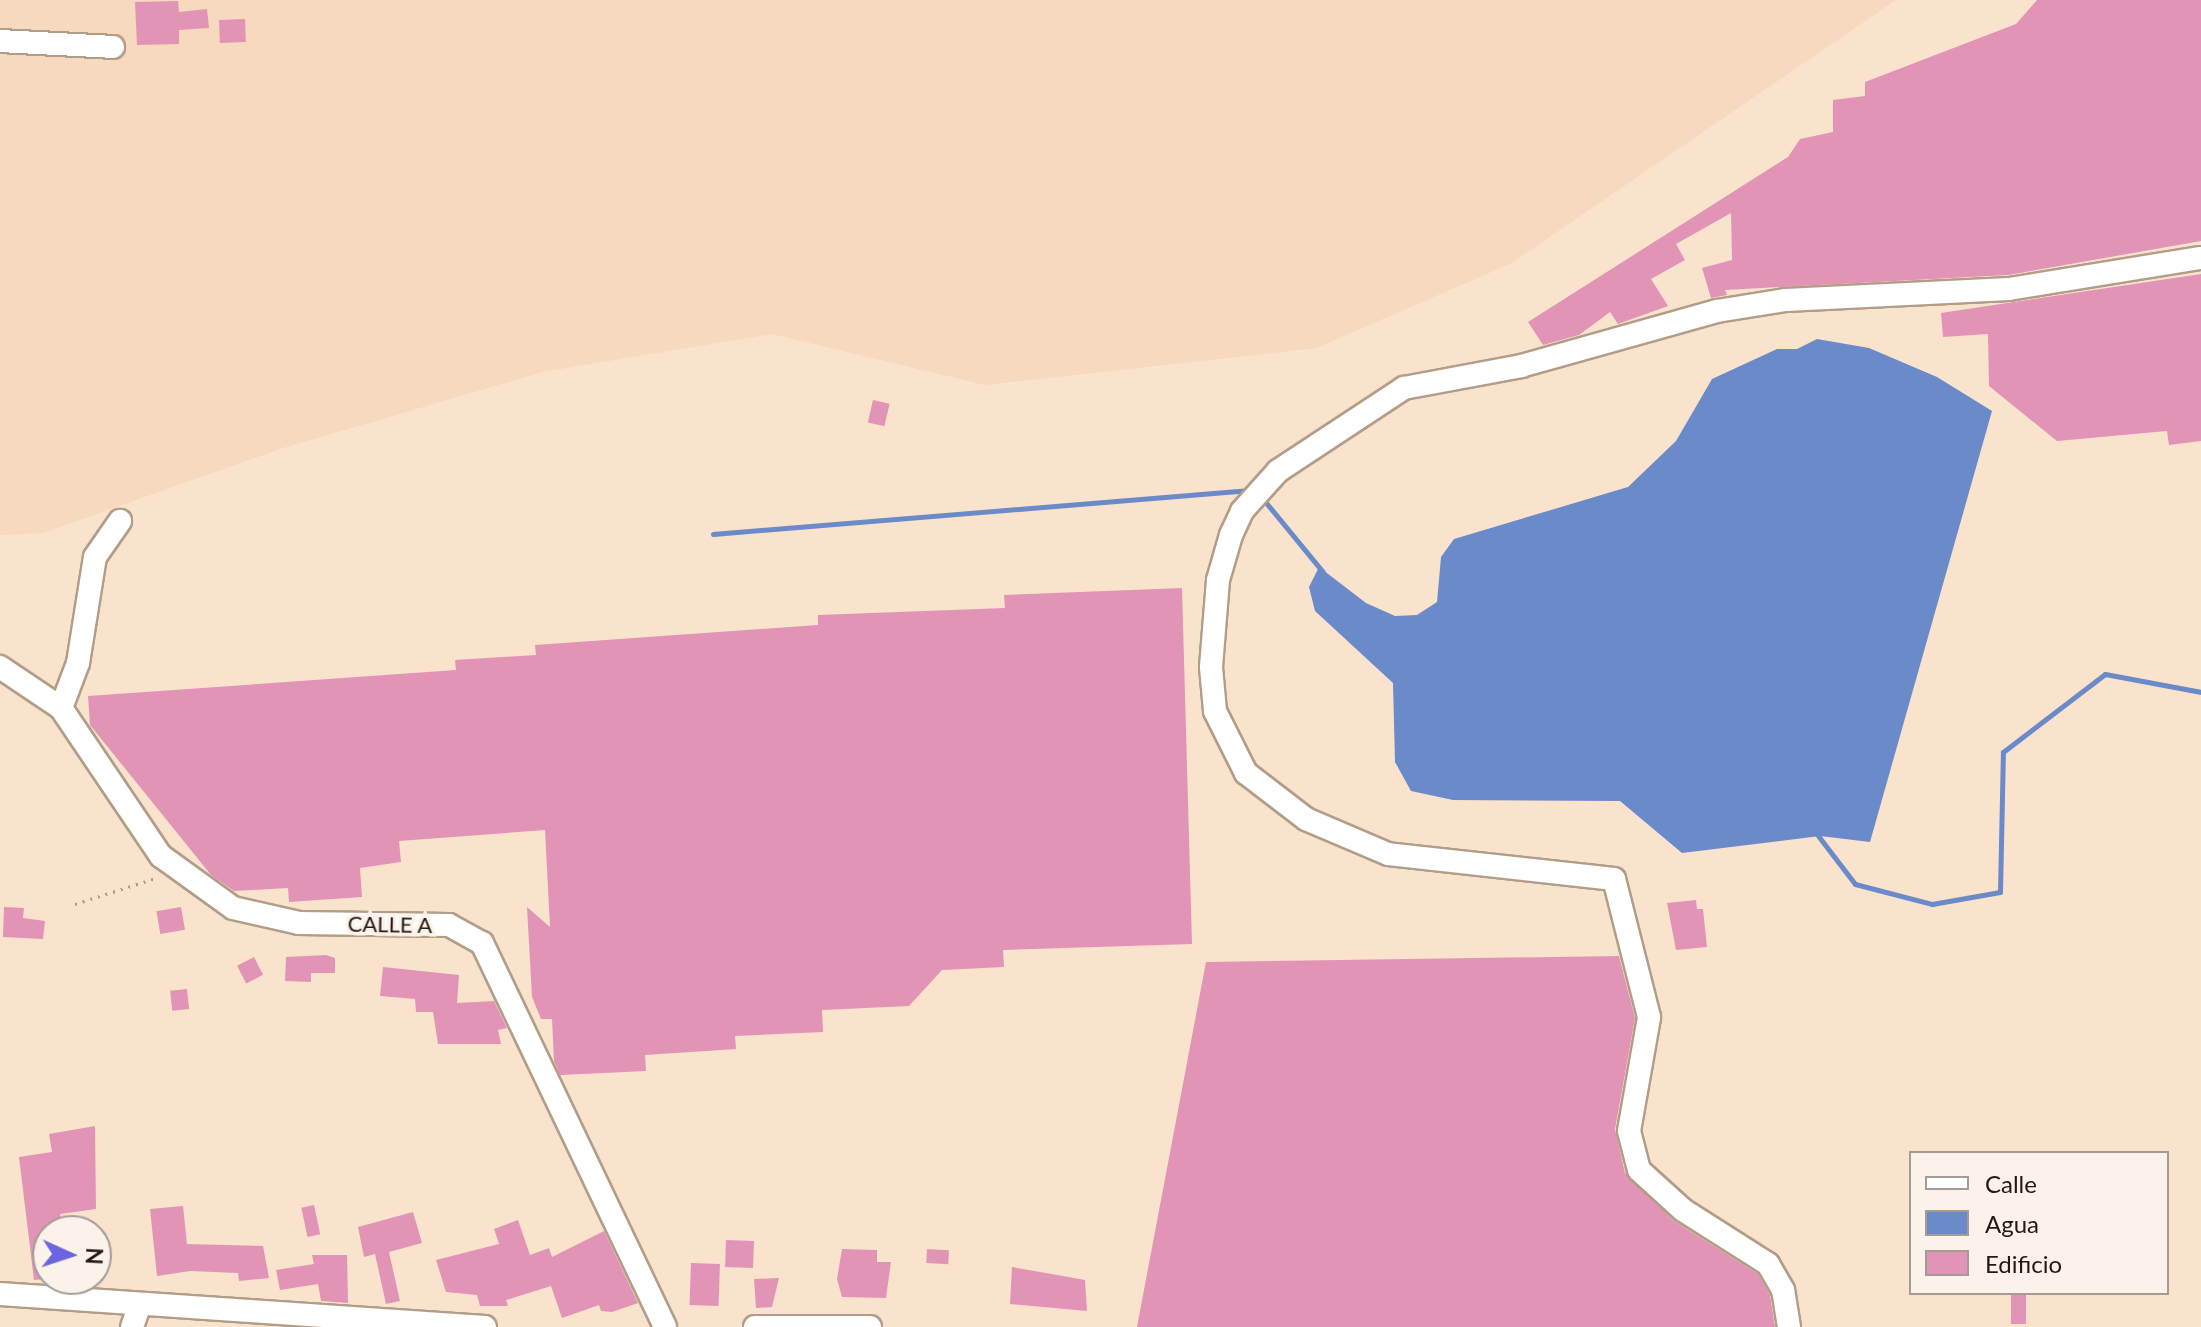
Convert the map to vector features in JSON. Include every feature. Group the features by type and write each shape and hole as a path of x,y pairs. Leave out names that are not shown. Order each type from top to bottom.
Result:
{"street":[{"path":"0,41 113,47"},
{"path":"1789,1327 1783,1290 1768,1264 1683,1210 1639,1170 1629,1131 1649,1017 1614,879 1388,854 1306,819 1261,790 1239,764 1215,711 1211,667 1218,580 1231,535 1242,511 1278,471 1404,388 1521,366 1717,311 1786,300 2009,289 2201,258"},
{"path":"0,667 61,708 78,663 95,557 120,521"},
{"name":"CALLE A","path":"61,708 161,856 233,908 299,923 449,925 482,943 665,1327"},
{"path":"0,1294 485,1327"},
{"path":"132,1327 140,1304"},
{"path":"755,1327 870,1327"}],"path":[{"path":"75,904 127,892 177,868"}],"shaded area":[{"path":"0,0 1896,0 1510,264 1316,348 985,385 772,334 542,372 280,449 43,533 0,535"}],"water":[{"path":"1817,339 1869,348 1937,377 1992,411 1870,842 1820,836 1682,853 1620,801 1453,800 1411,791 1395,762 1393,683 1315,611 1309,587 1319,567 1366,603 1395,616 1417,615 1437,602 1441,557 1454,539 1628,487 1676,441 1712,379 1777,349 1797,349"}],"building":[{"path":"2037,0 2201,0 2201,241 2008,275 1725,290 1727,295 1711,298 1702,268 1732,260 1731,213 1676,244 1685,260 1651,279 1668,306 1618,324 1610,312 1579,335 1543,345 1528,322 1788,157 1800,139 1833,132 1833,100 1865,96 1865,82 2016,24"},
{"path":"178,1 179,12 207,9 209,28 179,30 179,44 137,45 135,2"},
{"path":"245,19 246,42 220,43 219,20"},
{"path":"2201,274 2201,441 2169,445 2167,431 2057,441 1989,386 1988,334 1943,337 1941,313"},
{"path":"873,400 890,404 884,426 868,422"},
{"path":"1182,588 1192,944 1003,950 1004,967 942,970 909,1006 822,1010 823,1032 735,1036 736,1049 645,1055 646,1071 560,1075 554,1061 552,1019 541,1019 532,997 527,907 550,927 545,830 399,841 401,862 360,868 362,897 289,902 288,888 234,891 211,875 90,725 88,696 456,670 455,660 536,655 535,645 818,625 818,615 1005,608 1004,595"},
{"path":"1696,900 1697,909 1703,909 1707,947 1676,950 1667,903"},
{"path":"4,907 24,908 23,918 45,921 43,939 3,937"},
{"path":"181,907 185,930 160,934 156,911"},
{"path":"326,955 335,958 335,973 311,973 311,982 285,981 286,957"},
{"path":"1619,956 1635,1018 1615,1129 1625,1173 1674,1221 1758,1274 1770,1295 1775,1327 1137,1327 1206,962"},
{"path":"254,957 263,975 246,983 237,966"},
{"path":"383,967 459,975 457,1003 494,1001 507,1028 498,1030 501,1044 438,1044 433,1012 416,1012 415,999 380,996"},
{"path":"187,989 189,1009 172,1011 170,991"},
{"path":"95,1126 96,1209 60,1215 32,1215 32,1264 19,1157 52,1152 49,1134"},
{"path":"314,1205 320,1234 308,1237 301,1208"},
{"path":"183,1206 187,1244 263,1246 269,1278 239,1281 238,1273 190,1271 157,1276 150,1209"},
{"path":"413,1212 422,1243 389,1252 400,1301 386,1304 375,1254 364,1257 358,1227"},
{"path":"518,1220 530,1255 549,1248 552,1257 604,1231 638,1303 612,1312 601,1311 599,1305 562,1318 551,1286 506,1300 508,1306 480,1306 477,1295 446,1292 436,1260 499,1244 494,1229"},
{"path":"726,1240 754,1241 753,1268 725,1267"},
{"path":"842,1249 877,1250 877,1262 891,1262 886,1298 842,1297 837,1279"},
{"path":"927,1249 949,1250 948,1264 926,1263"},
{"path":"312,1255 347,1255 348,1303 321,1301 318,1284 280,1290 276,1270 314,1264"},
{"path":"691,1263 720,1264 719,1306 690,1305"},
{"path":"1012,1267 1085,1280 1087,1311 1010,1304"},
{"path":"779,1278 772,1307 756,1308 754,1279"},
{"path":"2011,1295 2026,1295 2026,1324 2011,1324"}],"waterway":[{"path":"713,534 1250,490"},
{"path":"1263,499 1323,572"},
{"path":"1816,833 1855,884 1932,904 2000,892 2003,752 2105,674 2201,692"}]}
